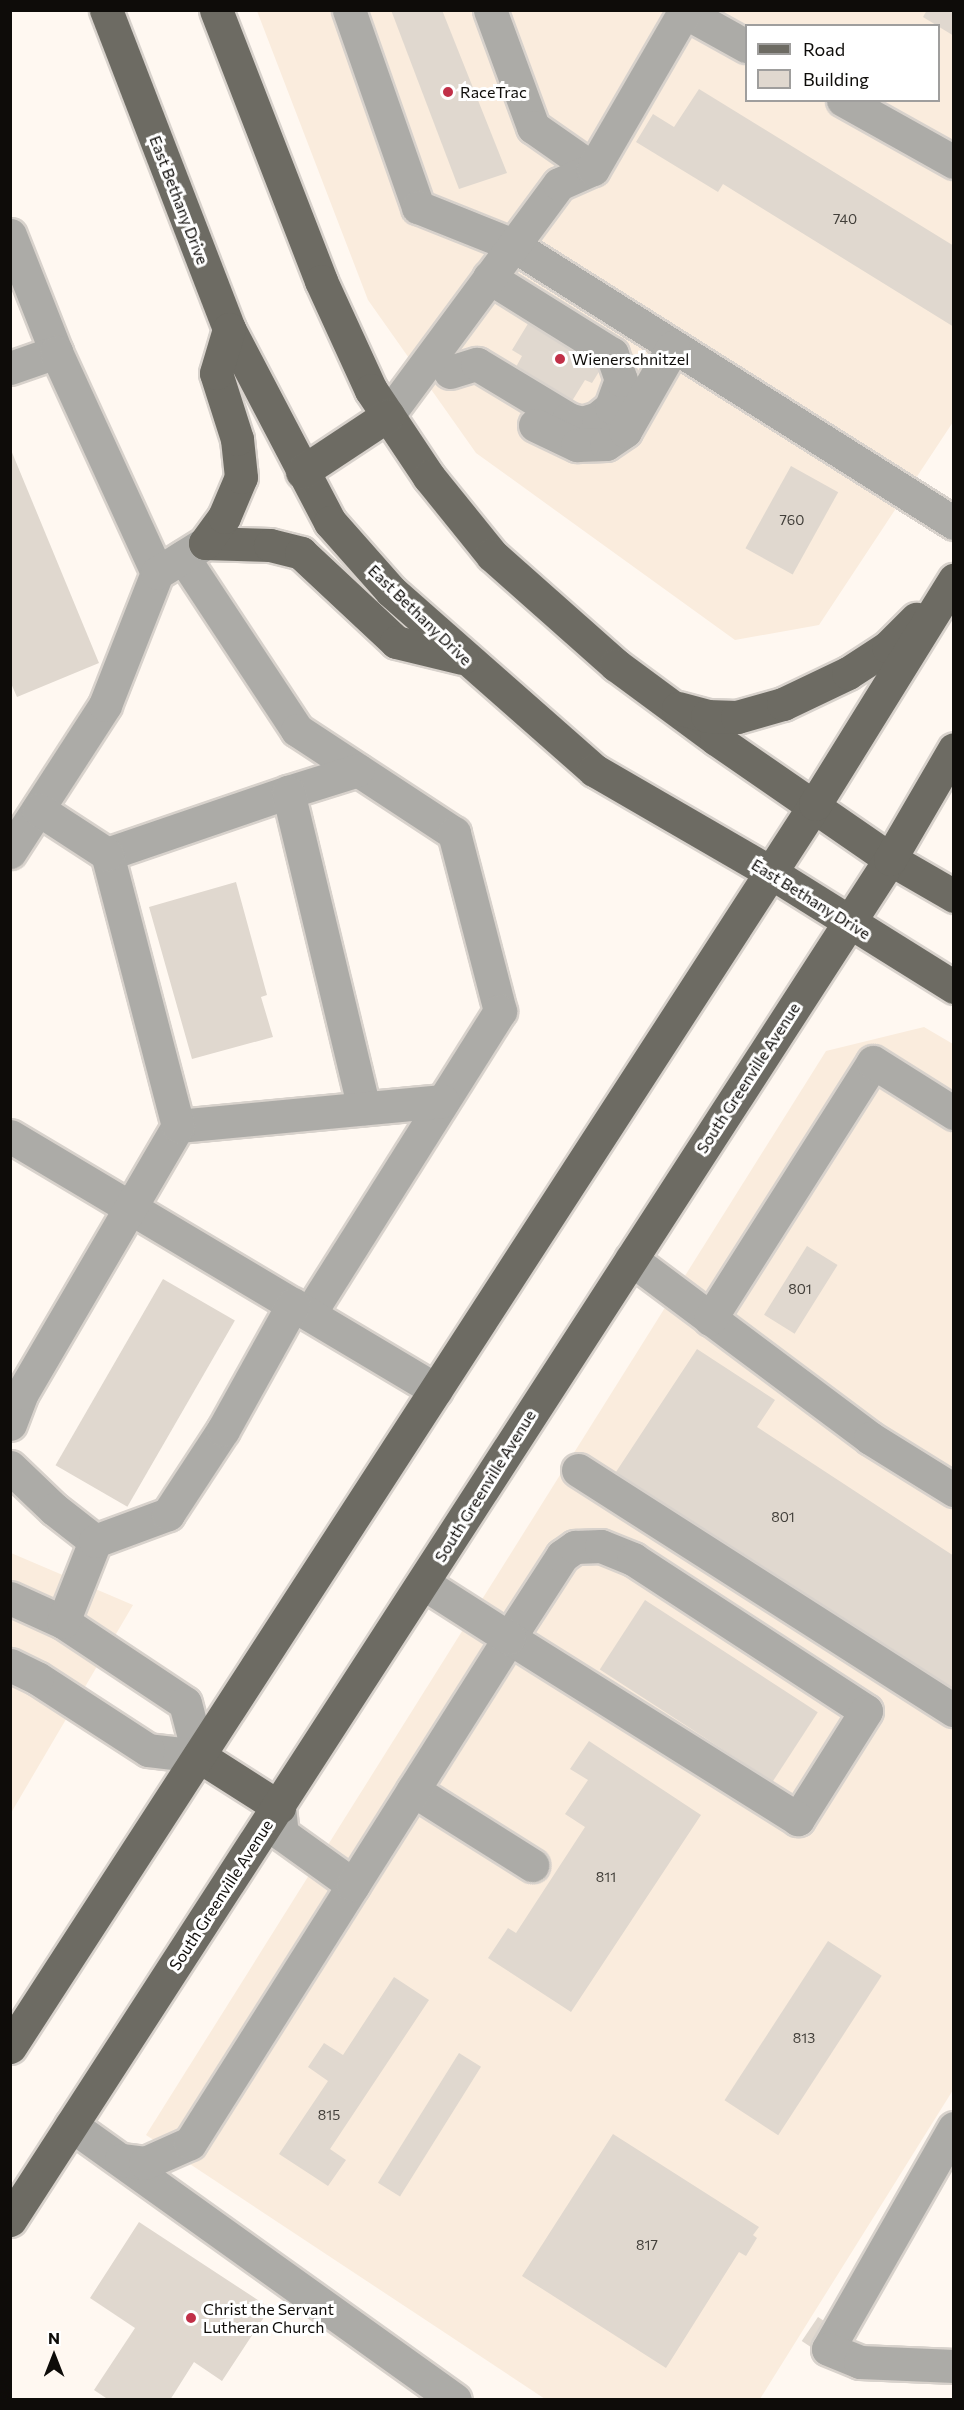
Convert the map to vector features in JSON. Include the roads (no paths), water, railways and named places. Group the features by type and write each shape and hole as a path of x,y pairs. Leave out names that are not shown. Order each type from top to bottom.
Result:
{"main road":[{"name":"East Bethany Drive","path":"106,10 229,329 330,522 391,591 464,658 594,770 771,872 954,987"},
{"path":"216,10 321,281 371,390 429,477 492,555 616,665 890,859 954,896"},
{"path":"182,558 224,517 241,477 237,439 216,373 229,329"},
{"path":"302,472 388,415"},
{"path":"182,558 270,545 301,554 396,642 464,658"},
{"path":"672,706 707,716 737,717 783,705 848,673 888,647 952,582"},
{"path":"10,2047 815,804 952,582"},
{"name":"South Greenville Avenue","path":"10,2220 890,859 954,749"},
{"path":"199,1756 279,1807"}],"lane":[{"path":"350,10 418,207 513,245 954,523"},
{"path":"490,10 533,127 593,169"},
{"path":"388,415 440,365 489,277 559,184 593,169 685,11 745,45"},
{"path":"847,102 954,162"},
{"path":"10,236 56,352 182,558 297,730 454,833 500,1011 443,1101 301,1309 168,1514 95,1541 63,1622"},
{"path":"440,365 477,364 568,419 582,423 598,418 611,407 621,380 612,354 489,277"},
{"path":"440,365 541,428 577,445 606,444 625,431 673,346"},
{"path":"10,368 56,352"},
{"path":"182,558 105,705 20,830 107,854 358,770"},
{"path":"288,792 364,1108"},
{"path":"10,1424 21,1393 178,1126 107,854"},
{"path":"710,1319 873,1062 954,1113"},
{"path":"178,1126 443,1101"},
{"path":"10,1136 436,1390"},
{"path":"631,1259 870,1438 954,1490"},
{"path":"10,1467 54,1509 95,1541"},
{"path":"578,1470 954,1710"},
{"path":"121,2160 145,2163 189,2143 509,1638 562,1556 575,1547 601,1546 633,1559 866,1712 798,1819 509,1638 423,1583"},
{"path":"10,1598 63,1622 185,1703 199,1756 148,1750 37,1678 10,1665"},
{"path":"413,1790 532,1865"},
{"path":"279,1807 282,1834 353,1885"},
{"path":"71,2125 455,2400"},
{"path":"954,2128 828,2349 860,2362 954,2366"}],"place":[{"name":"RaceTrac","path":"448,92"},
{"name":"Wienerschnitzel","path":"560,359"},
{"name":"Christ the Servant Lutheran Church","path":"191,2318"}]}
